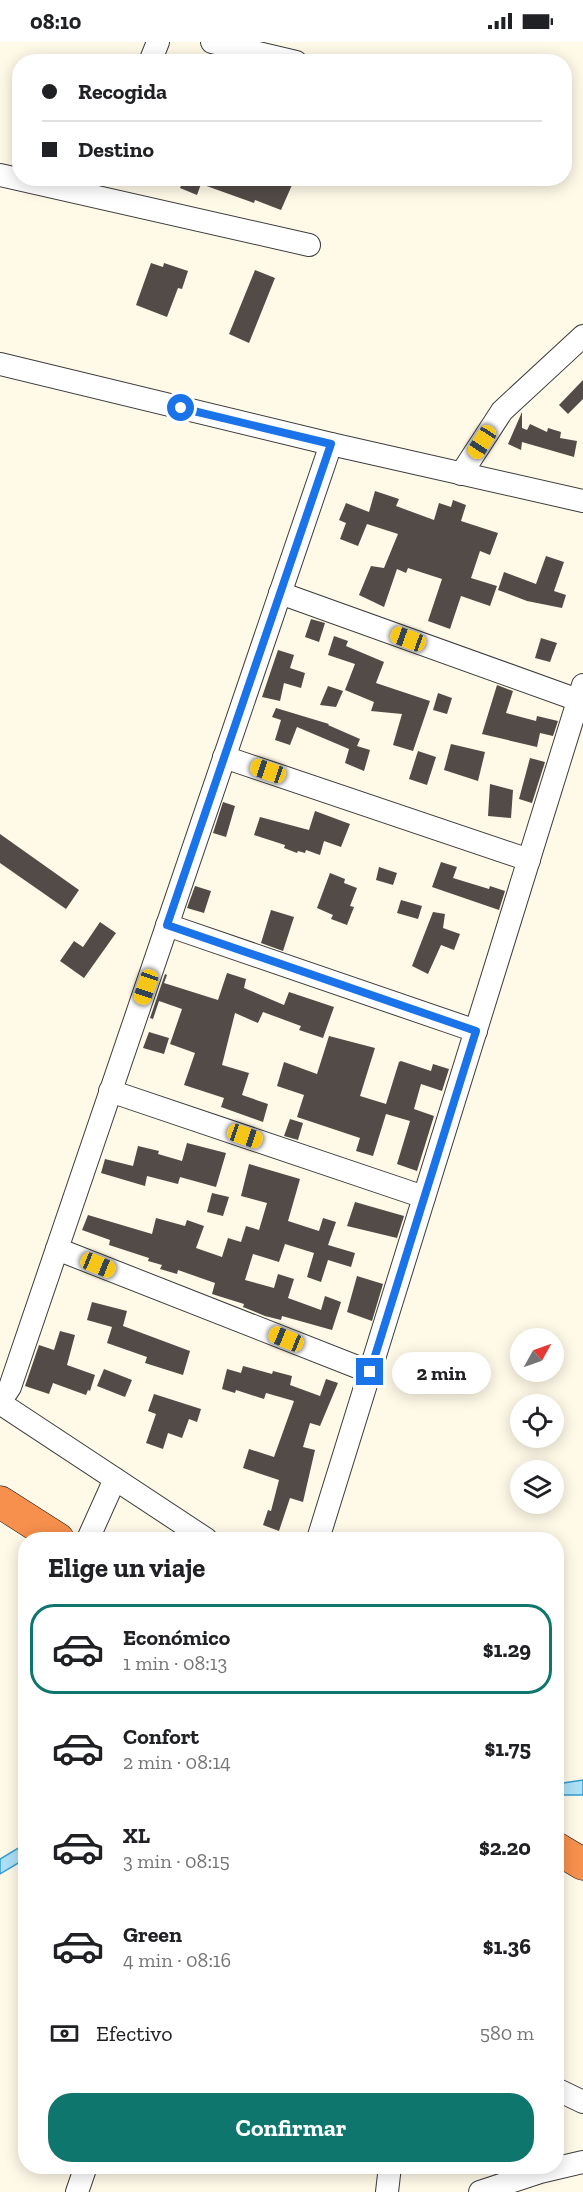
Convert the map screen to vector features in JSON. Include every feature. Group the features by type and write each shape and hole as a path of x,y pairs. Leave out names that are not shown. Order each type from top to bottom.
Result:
{"highway":[{"path":"0,1502 47,1532"},
{"path":"564,1853 583,1864"}],"street":[{"path":"212,42 262,54"},
{"path":"96,187 309,245"},
{"path":"461,474 502,411 583,336"},
{"path":"0,364 331,444 583,501"},
{"path":"195,1532 0,1403 10,1387 331,444"},
{"path":"280,592 581,692 320,1532"},
{"path":"224,757 529,860"},
{"path":"167,925 476,1031"},
{"path":"111,1090 424,1197"},
{"path":"57,1249 370,1372"},
{"path":"91,1532 115,1479"},
{"path":"564,2093 583,2102"},
{"path":"564,2166 583,2162"},
{"path":"77,2192 83,2174"},
{"path":"387,2192 389,2174"},
{"path":"480,2192 534,2174"}],"water":[{"path":"583,1780 583,1795 564,1795 564,1783"},
{"path":"18,1848 18,1863 0,1874 0,1859"}],"building":[{"path":"181,186 200,186 197,195 180,188"},
{"path":"207,186 292,186 281,210 255,200 254,203"},
{"path":"151,263 163,267 164,263 188,271 182,289 178,288 167,317 136,305"},
{"path":"255,270 275,278 249,343 229,334"},
{"path":"583,380 583,399 568,414 559,405"},
{"path":"522,412 522,428 527,430 530,424 547,432 548,428 561,432 560,438 577,441 574,457 522,442 521,450 508,444"},
{"path":"375,491 399,499 396,506 434,520 439,503 451,507 453,500 466,505 461,521 498,533 490,555 480,551 471,578 497,586 490,606 461,596 450,629 428,621 442,579 408,568 406,573 397,569 384,607 359,595 371,566 384,568 398,534 367,524 358,546 340,539 346,523 339,520 346,503 369,512"},
{"path":"546,556 564,562 554,591 566,595 562,608 527,601 498,590 504,572 536,584"},
{"path":"311,619 325,623 319,642 305,637"},
{"path":"334,636 348,641 346,646 384,662 376,683 430,701 413,751 393,745 402,714 371,711 374,702 345,690 355,664 328,655"},
{"path":"541,638 557,643 550,662 535,658"},
{"path":"278,650 294,655 290,668 305,673 301,688 284,683 280,701 262,697"},
{"path":"497,685 513,691 506,713 536,721 537,716 558,721 553,736 540,733 537,747 482,734"},
{"path":"328,686 343,691 336,707 320,705"},
{"path":"438,693 452,698 447,714 433,710"},
{"path":"276,708 329,724 360,739 357,746 370,750 364,771 345,763 349,749 297,727 290,745 275,740 281,720 272,717"},
{"path":"451,744 485,752 478,781 444,770"},
{"path":"418,751 436,757 427,785 409,779"},
{"path":"530,758 545,762 532,803 519,799"},
{"path":"490,784 513,790 511,818 488,816"},
{"path":"223,802 235,806 226,837 213,833"},
{"path":"315,811 350,824 341,847 324,841 320,855 306,850 305,853 298,851 297,853 284,848 285,845 254,835 260,817 309,830"},
{"path":"0,834 79,890 66,909 0,863"},
{"path":"441,862 457,867 453,878 489,889 490,886 505,891 499,910 432,887"},
{"path":"379,867 397,873 393,885 376,880"},
{"path":"330,873 345,879 344,883 357,888 350,906 354,907 347,925 331,919 333,915 317,908"},
{"path":"195,886 211,891 204,913 187,908"},
{"path":"401,900 422,906 418,919 397,913"},
{"path":"271,910 294,917 283,951 261,943"},
{"path":"433,912 445,914 443,928 460,934 454,950 441,945 428,974 412,966"},
{"path":"100,922 116,933 84,978 60,961 74,941 83,947"},
{"path":"227,973 246,979 244,988 284,1005 289,992 334,1007 323,1038 299,1030 301,1026 263,1012 258,1023 235,1013 222,1065 249,1073 242,1095 268,1104 263,1122 221,1107 224,1098 184,1085 195,1053 170,1044 182,1009 159,1001 153,1019 150,1018 165,974 167,975 164,983 218,1000"},
{"path":"149,1032 169,1038 164,1054 143,1048"},
{"path":"329,1036 375,1048 360,1096 386,1104 399,1062 431,1071 433,1064 449,1069 442,1091 421,1084 414,1109 434,1116 417,1171 397,1164 410,1121 386,1114 373,1156 356,1151 360,1138 297,1117 304,1095 277,1086 284,1062 317,1074"},
{"path":"290,1119 303,1123 298,1140 284,1136"},
{"path":"187,1143 226,1153 216,1187 180,1177 178,1184 147,1176 145,1186 101,1173 105,1159 133,1166 138,1146 159,1151 158,1154 182,1161"},
{"path":"249,1164 300,1179 288,1221 319,1231 323,1218 336,1222 328,1245 355,1253 351,1267 328,1260 321,1282 307,1277 314,1253 285,1244 279,1262 253,1254 245,1280 274,1288 278,1274 294,1279 288,1298 321,1310 325,1296 341,1302 332,1330 282,1316 281,1320 265,1316 243,1307 244,1304 212,1294 215,1283 178,1270 177,1274 160,1269 162,1265 148,1261 149,1258 109,1245 110,1240 82,1230 88,1215 152,1234 156,1218 185,1226 187,1220 204,1226 196,1248 222,1257 228,1238 241,1242 246,1226 259,1230 267,1203 241,1196"},
{"path":"212,1193 229,1197 223,1216 207,1212"},
{"path":"355,1202 404,1216 397,1238 347,1226"},
{"path":"357,1276 383,1284 372,1321 347,1312"},
{"path":"92,1302 127,1311 123,1326 190,1351 183,1375 145,1363 147,1357 107,1343 112,1327 87,1320"},
{"path":"60,1331 75,1335 67,1365 95,1375 90,1391 88,1390 86,1395 53,1383 49,1394 25,1386 39,1345 54,1350"},
{"path":"243,1366 272,1374 273,1371 292,1376 290,1385 320,1396 326,1379 338,1383 320,1426 310,1423 303,1447 315,1450 303,1502 290,1498 279,1531 263,1525 268,1510 271,1511 279,1480 243,1468 249,1449 274,1457 294,1401 266,1393 264,1399 236,1390 235,1393 222,1389 227,1369 241,1373"},
{"path":"104,1369 132,1380 125,1397 97,1386"},
{"path":"154,1394 201,1409 197,1422 189,1419 182,1438 168,1433 163,1449 146,1443 156,1414 148,1411"}],"route":[{"path":"181,408 331,444 167,925 476,1031 370,1372"}]}
